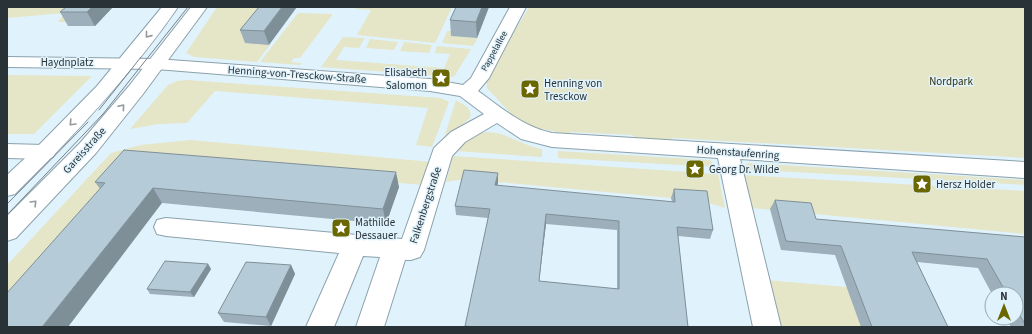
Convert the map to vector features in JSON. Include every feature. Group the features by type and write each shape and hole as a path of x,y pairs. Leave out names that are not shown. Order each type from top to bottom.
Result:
{"street":[{"path":"7,188 45,152 127,63 170,7"},
{"name":"Gareisstraße","path":"7,231 88,148 156,64 199,7"},
{"name":"Pappelallee","path":"466,91 476,84 480,78 518,7"},
{"name":"Haydnplatz","path":"7,62 127,63"},
{"name":"Henning-von-Tresckow-Straße","path":"127,63 391,81 454,88 466,91"},
{"name":"Hohenstaufenring","path":"466,91 497,115 528,134 552,140 1025,170"},
{"name":"Falkenbergstraße","path":"166,227 411,250 442,153 458,137 497,115"},
{"path":"7,151 45,152"},
{"path":"726,151 767,327"},
{"path":"320,327 355,244"},
{"path":"370,327 396,248"}],"green space":[{"path":"7,7 83,7 68,22 58,22 65,13 7,18"},
{"path":"217,7 275,7 270,45 257,62 194,57 186,53"},
{"path":"356,7 452,7 435,43 357,35 371,10 355,9"},
{"name":"Nordpark","path":"529,7 1025,7 1025,158 673,138 664,141 652,141 641,139 632,135 571,132 567,134 528,126 514,117 487,88 486,79"},
{"path":"298,13 333,14 300,58 294,58 291,62 302,63 300,65 260,62"},
{"path":"447,31 454,31 452,36 478,38 473,46 442,43"},
{"path":"343,37 365,38 359,48 344,47 336,60 444,68 450,54 435,53 437,46 471,49 454,77 321,67"},
{"path":"370,39 398,42 394,50 366,48"},
{"path":"404,42 432,45 429,53 400,51"},
{"path":"7,75 92,76 34,134 7,134"},
{"path":"187,80 441,98 449,102 432,147 416,145 428,108 215,91 187,123 159,124 130,129 168,85 177,81"},
{"path":"456,100 469,109 471,115 470,118 443,141"},
{"path":"487,132 501,134 542,149 542,157 455,151 469,138 477,134"},
{"path":"191,140 432,162 423,185 187,165 7,312 7,265 111,153 140,145"},
{"path":"558,151 710,160 716,167 558,158"},
{"path":"453,156 718,174 725,208 703,201 465,179 446,182"},
{"path":"748,163 1025,180 1025,185 741,169"},
{"path":"742,175 1025,191 1025,234 751,208"},
{"path":"766,280 847,287 862,327 777,327"}],"building":[{"path":"66,7 92,7 87,12 60,12"},
{"path":"259,7 282,7 264,31 240,30"},
{"path":"456,7 482,7 476,22 450,20"},
{"path":"124,150 396,172 383,209 153,188 42,327 7,327 7,293 105,183 95,182"},
{"path":"464,170 498,173 495,185 675,202 674,189 707,191 713,230 677,227 688,327 465,326 490,209 455,206","holes":["546,214 619,221 619,289 539,281"]},
{"path":"775,200 811,203 816,219 1025,237 1025,324 1024,286 1002,286 987,259 912,252 948,327 872,327 841,246 786,241"},
{"path":"165,261 208,264 190,292 147,289"},
{"path":"246,262 291,265 266,317 218,313"}],"tram line":[{"path":"7,215 103,114 188,7"},
{"path":"99,110 141,57"},
{"path":"7,204 88,122"}],"place":[{"name":"Elisabeth Salomon","path":"441,78"},
{"name":"Henning von Tresckow","path":"530,89"},
{"name":"Georg Dr. Wilde","path":"695,169"},
{"name":"Hersz Holder","path":"922,184"},
{"name":"Mathilde Dessauer","path":"341,228"}]}
